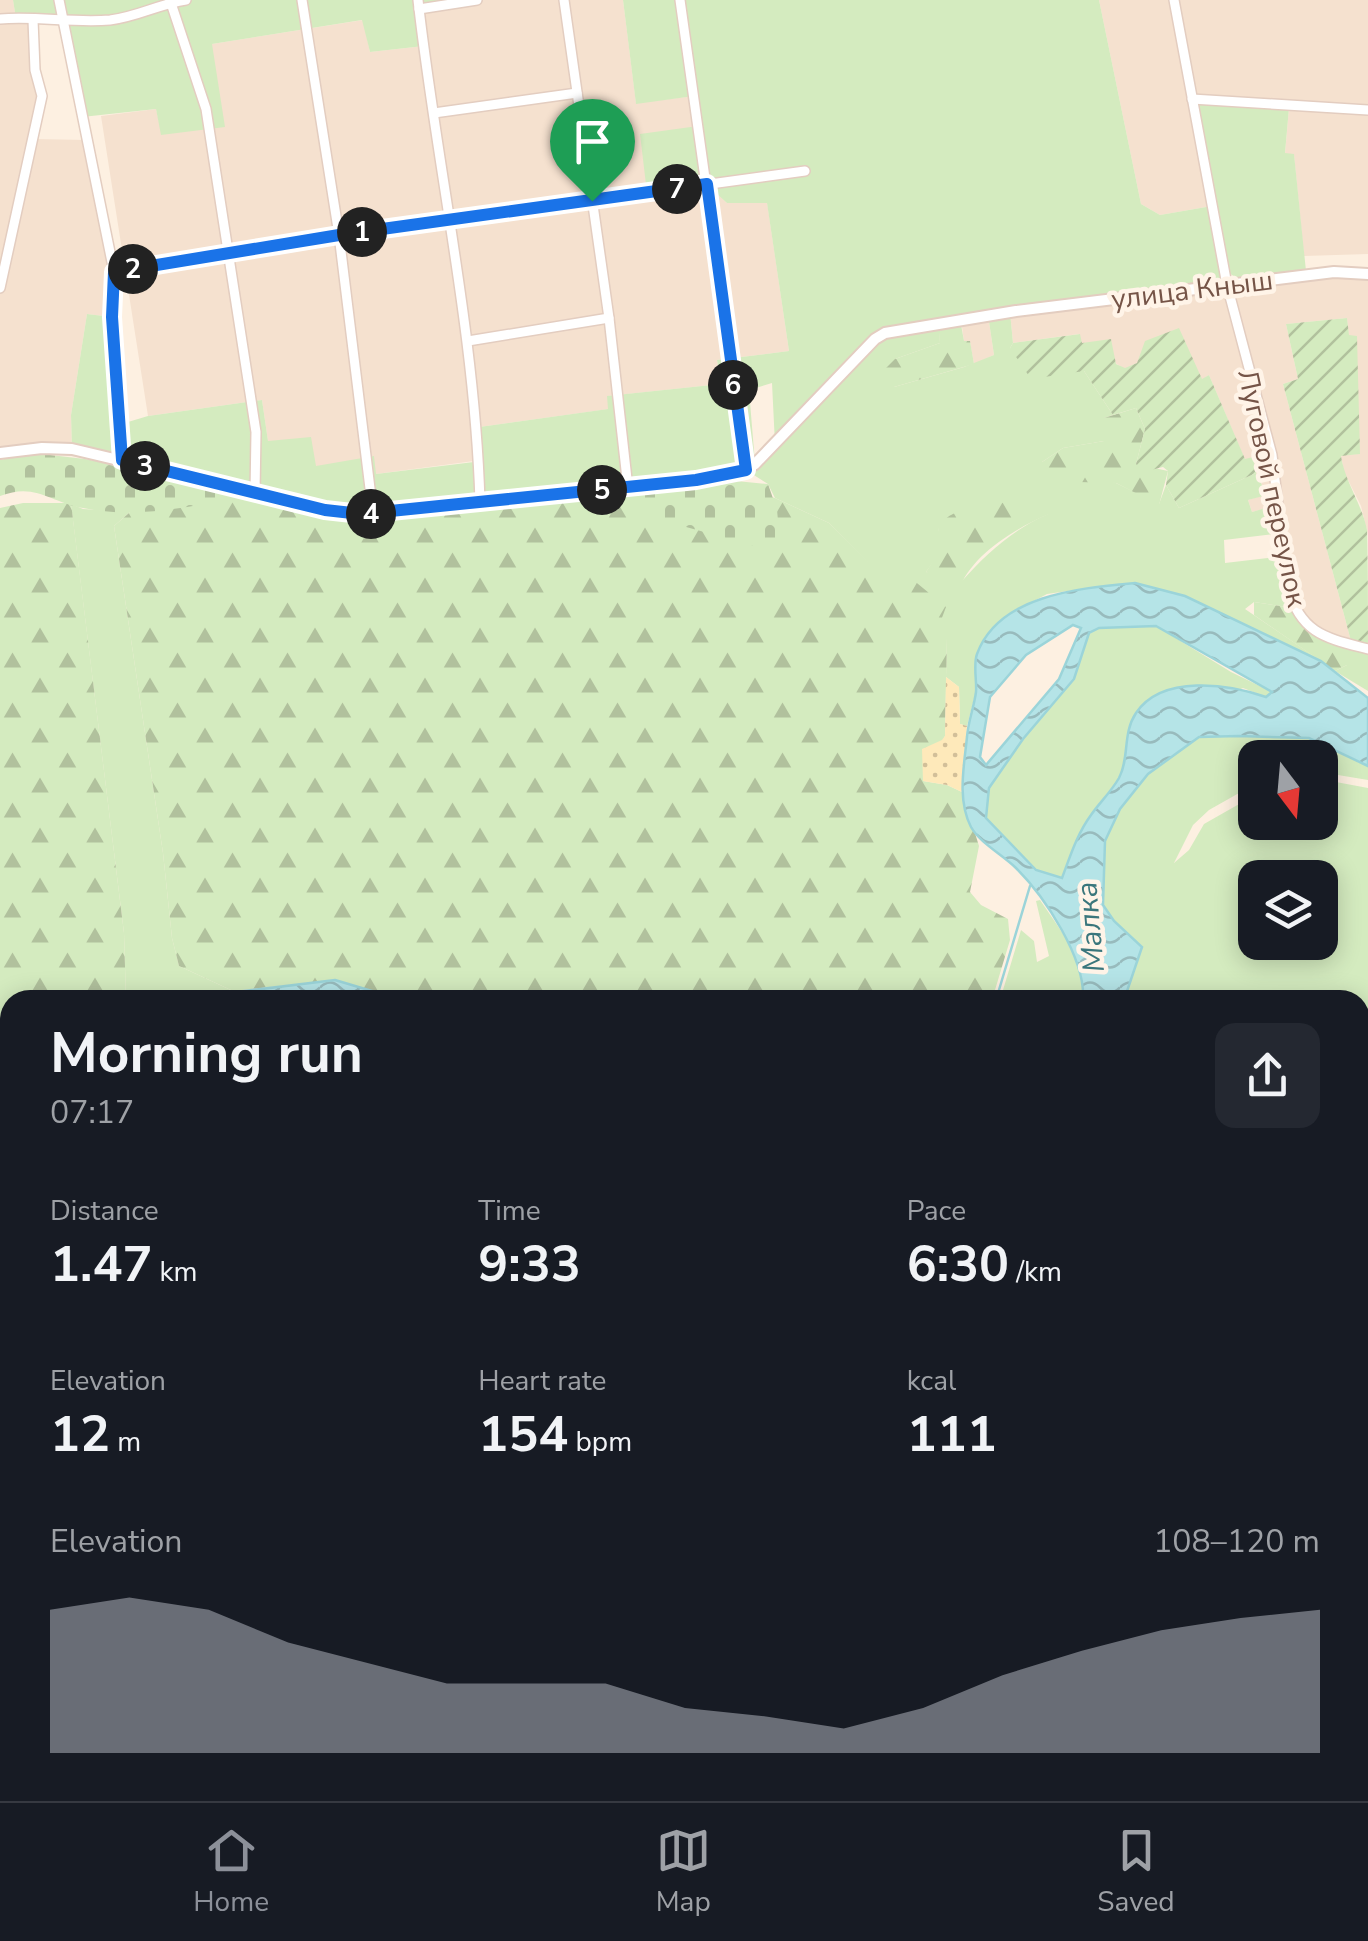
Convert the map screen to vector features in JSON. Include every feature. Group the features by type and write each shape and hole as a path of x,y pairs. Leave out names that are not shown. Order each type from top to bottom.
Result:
{"street":[{"path":"59,0 114,272 112,317 122,460"},
{"path":"0,19 120,18 170,1 186,0"},
{"path":"302,0 339,235 374,514"},
{"path":"478,0 418,4 468,341 480,502"},
{"path":"564,0 609,318 628,488"},
{"path":"0,453 57,448 348,514 628,488 746,470 680,0"},
{"name":"Луговой переулок","path":"1174,0 1226,285 1272,454 1288,588 1302,623 1330,639 1368,648"},
{"path":"170,1 206,109 256,432 255,493"},
{"path":"0,288 42,96 35,70 33,20"},
{"path":"434,112 576,93"},
{"path":"1192,99 1368,110"},
{"path":"114,272 339,235 805,172"},
{"name":"улица Кныш","path":"746,470 876,339 907,327 1334,272 1368,274"},
{"path":"468,341 609,318"}],"shaded area":[{"path":"0,0 13,0 16,19 33,20 42,96 33,139 87,140 114,272 112,317 87,314 71,415 72,449 0,453"},
{"path":"478,0 623,0 636,103 694,96 707,184 727,203 767,202 789,351 717,360 721,384 608,396 609,409 472,428 474,461 376,474 315,467 268,441 262,400 148,416 101,116 156,109 162,135 212,44 363,20 370,52 424,46 419,9"},
{"path":"1099,0 1368,0 1368,110 1192,99 1212,206 1160,215 1141,204"},
{"path":"1289,108 1368,113 1368,254 1304,256 1294,155 1285,154"},
{"path":"1334,272 1368,274 1368,535 1341,455 1359,454 1347,318 1286,324 1298,379 1283,384 1352,645 1330,639 1293,608 1278,505 1252,512 1248,500 1267,494 1253,458 1245,460 1209,375 1202,380 1137,363 1125,369 1082,343 1079,334 1013,343 1010,312"},
{"path":"988,315 994,355 974,364 970,342 964,342 961,319"}],"green space":[{"path":"13,0 477,0 419,9 424,46 370,52 362,20 212,44 225,127 161,135 156,109 82,117 63,20 16,19"},
{"path":"623,0 1099,0 1141,204 1160,215 1212,206 1227,285 1010,312 1010,348 1084,371 1113,415 1104,418 1104,441 1063,448 1042,462 1116,483 1159,504 1166,485 1179,508 1256,473 1267,495 1248,500 1252,512 1279,504 1282,533 1224,540 1225,563 1284,556 1293,608 1254,602 1245,609 1321,661 1185,596 1102,586 1047,594 1017,610 994,630 976,655 976,691 967,726 960,724 959,687 946,677 947,639 829,523 775,498 768,484 746,470 735,475 361,514 72,449 71,415 87,314 112,317 118,425 148,416 262,400 268,441 311,437 316,466 374,456 376,474 474,462 472,428 608,409 607,396 721,384 717,360 789,351 767,203 727,203 707,185 647,193 640,134 698,126 694,96 636,104","holes":["988,315 994,355 894,387 895,359 940,343 939,322","772,383 775,444 755,463 749,390","1048,514 1001,543 961,582 926,572 936,558 939,528"]},
{"path":"1196,102 1289,108 1285,153 1294,154 1306,271 1236,278 1228,272"},
{"path":"1347,318 1349,335 1357,336 1360,454 1341,456 1367,530 1368,649 1352,645 1283,384 1298,379 1286,324"},
{"path":"960,319 964,341 970,341 974,364 894,387 886,382 883,371 895,359 940,343 938,322"},
{"path":"1179,328 1202,379 1209,375 1245,459 1253,457 1256,473 1179,508 1166,485 1168,471 1163,467 1143,472 1136,464 1145,429 1136,408 1113,415 1084,371 1031,379 1010,348 1013,343 1080,334 1082,343 1111,339 1116,364 1125,368 1137,363 1145,341"},
{"path":"1136,408 1145,429 1136,464 1168,471 1159,505 1116,483 1040,481 1042,462 1063,448 1104,441 1104,418"},
{"path":"33,453 152,472 240,497 162,510 122,512 83,508 33,492 0,496 0,460"},
{"path":"736,481 768,484 777,510 780,541 766,549 639,514 636,493"},
{"path":"739,487 775,498 829,523 898,592 912,579 946,607 937,631 947,638 945,736 923,781 962,792 979,846 970,892 981,905 1008,919 1010,940 995,990 368,990 335,980 231,990 179,966 114,526 144,500 216,495 276,502 361,521 668,489"},
{"path":"1034,501 1049,514 1009,535 983,555 958,592 926,572 944,520 966,509"},
{"path":"23,503 71,503 124,933 126,990 0,990 0,508"},
{"path":"71,504 83,509 130,512 114,526 172,938 179,966 231,990 126,990 124,933"},
{"path":"1254,602 1293,608 1303,623 1368,649 1368,665 1347,665 1335,671 1254,615"},
{"path":"1156,626 1272,692 1266,697 1243,688 1126,739 1120,775 1083,828 1062,879 1036,870 986,818 989,788 1023,739 1074,679 1089,634 1099,628"},
{"path":"1347,665 1368,665 1368,691 1335,671"},
{"path":"1282,736 1313,740 1238,740 1238,794 1209,810 1193,825 1174,863 1189,850 1204,824 1238,805 1238,840 1338,840 1338,782 1368,788 1368,990 1127,990 1142,947 1103,905 1105,841 1120,809 1148,774 1199,737"},
{"path":"1338,752 1368,766 1368,780 1338,775"},
{"path":"1040,900 1064,935 1076,959 1083,990 1003,990 1021,930 1034,941 1037,962 1049,956 1036,901"}],"sand":[{"path":"946,677 959,687 960,724 967,726 962,792 923,781 922,749 945,736"}],"water":[{"name":"Малка","path":"1135,583 1185,596 1321,661 1368,698 1368,766 1338,752 1338,740 1199,737 1148,774 1120,809 1105,841 1103,905 1142,947 1127,990 1082,990 1071,948 1051,912 1016,868 980,838 971,827 964,806 963,771 976,692 977,654 988,634 1004,618 1044,598","holes":["1073,625 1081,628 1059,679 986,765 980,757 990,697 1026,655","1156,626 1272,692 1266,697 1197,686 1162,692 1148,701 1132,721 1119,778 1082,830 1062,878 1036,870 986,818 989,788 1023,739 1074,679 1089,633 1099,628"]},
{"path":"335,980 368,990 253,990"}],"waterway":[{"path":"999,990 1030,886"}],"route":[{"path":"707,184 746,470 696,480 348,514 122,460 112,317 114,272 339,235 592,201 707,184"}]}
